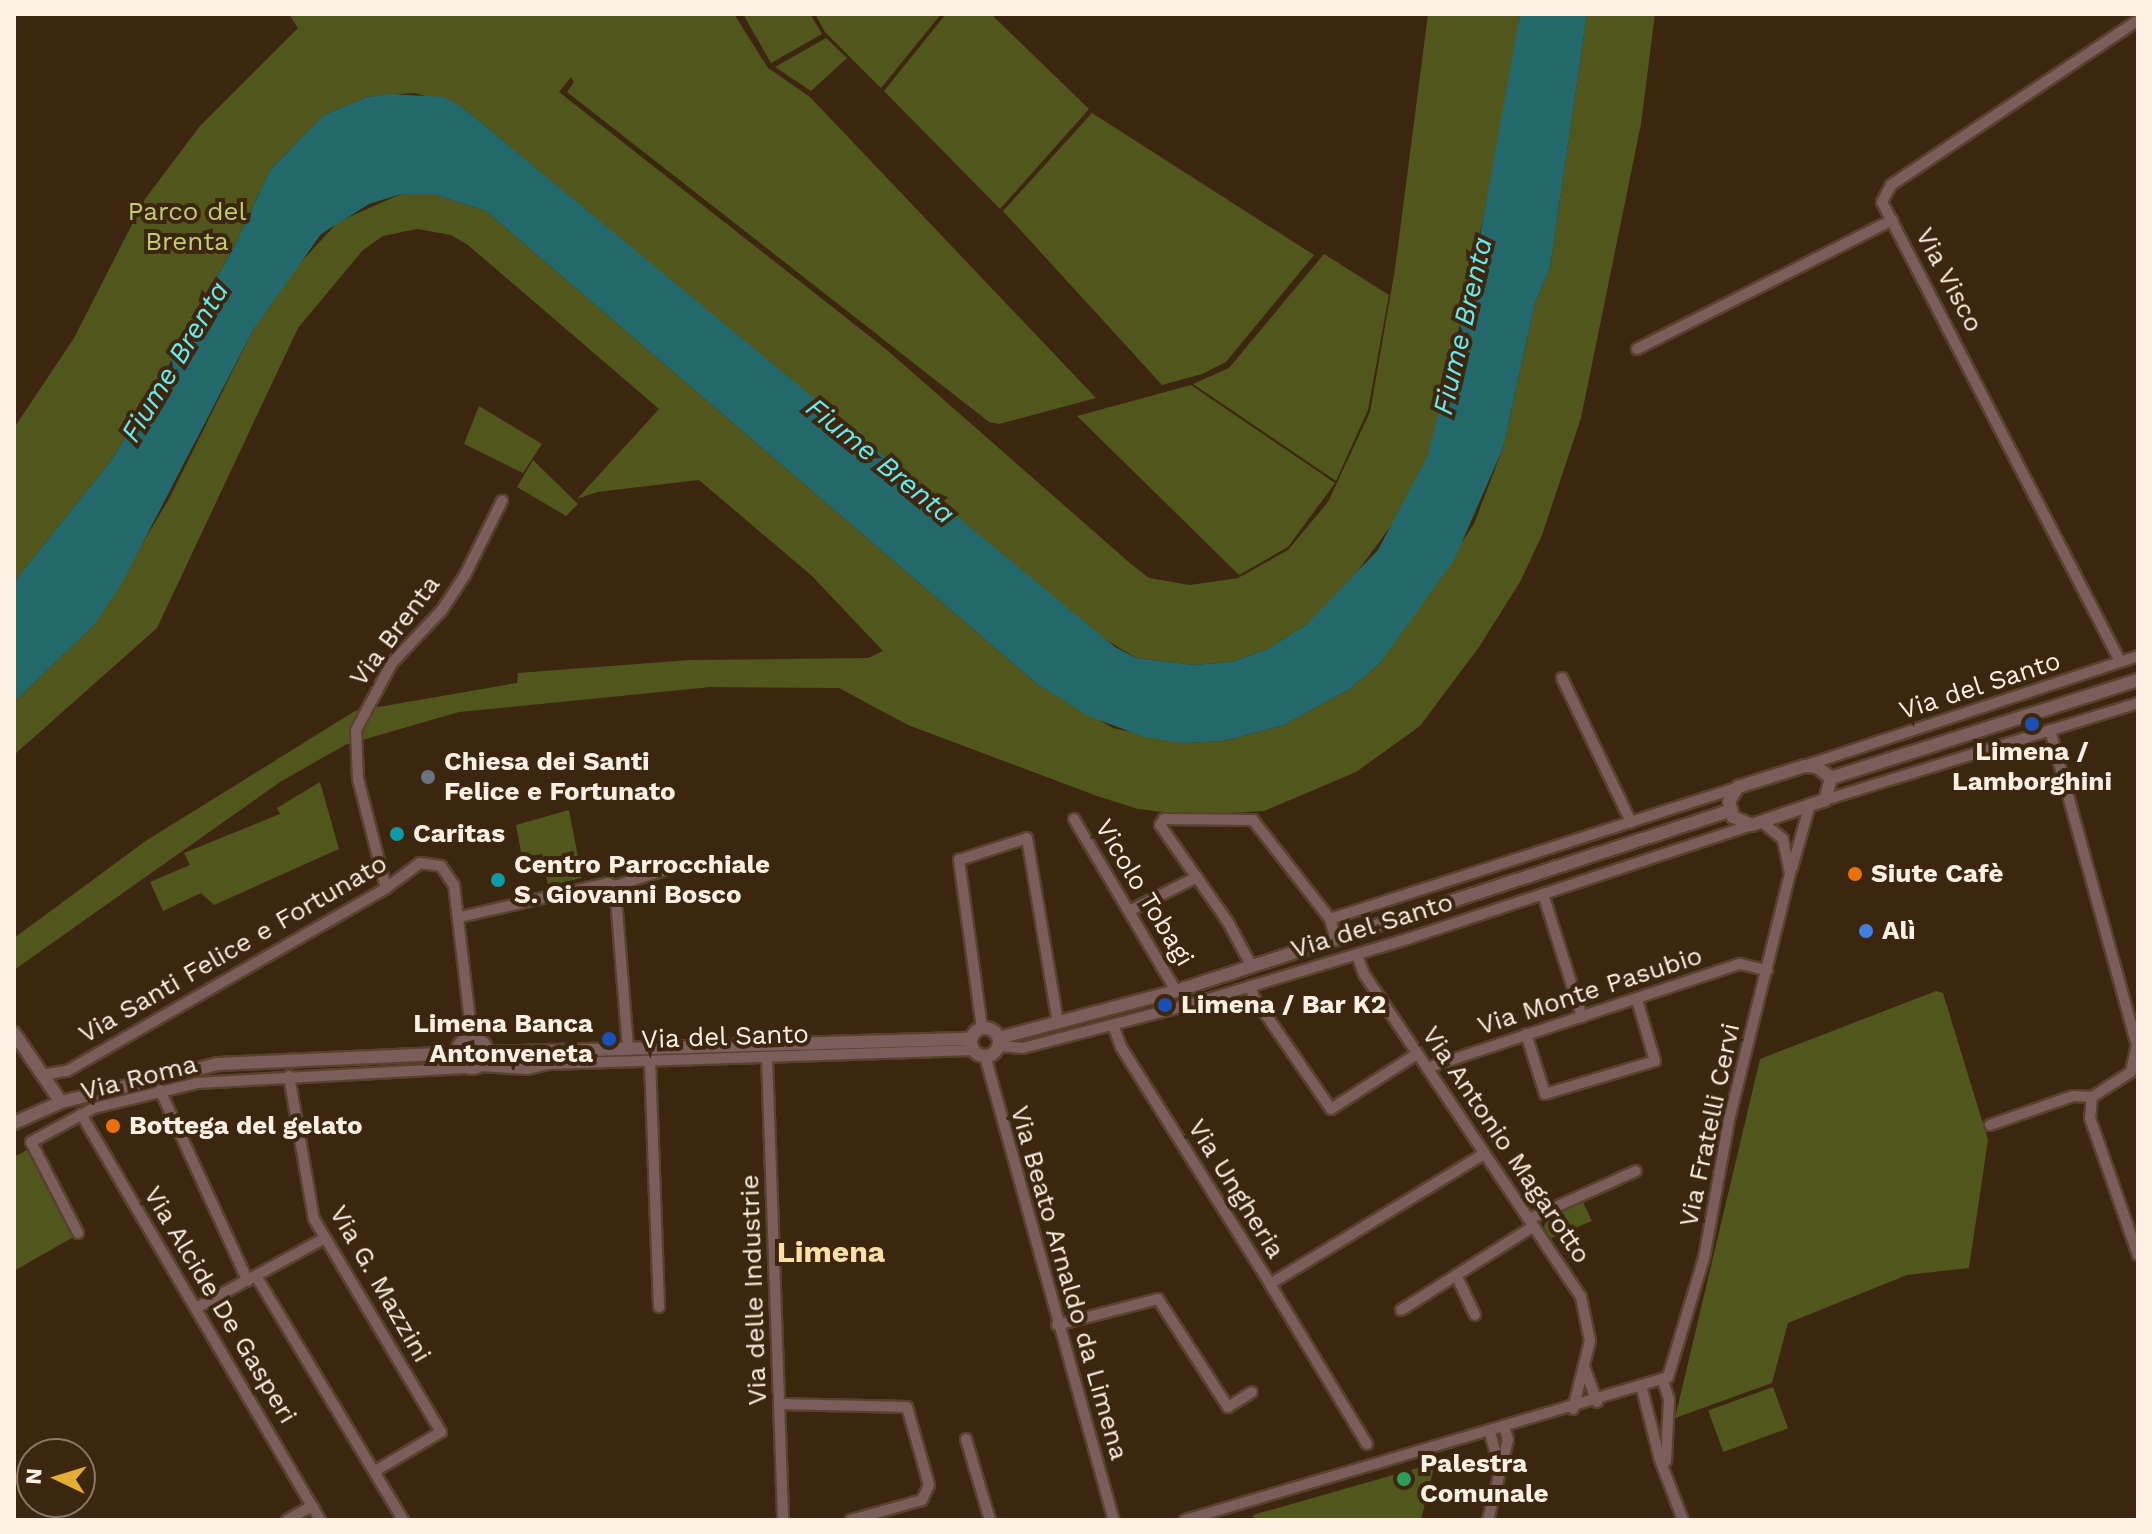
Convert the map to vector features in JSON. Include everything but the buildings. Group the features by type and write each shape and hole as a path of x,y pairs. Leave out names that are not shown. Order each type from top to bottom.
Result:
{"street":[{"name":"Via Visco","path":"2120,661 1882,202 1891,185 2138,20"},
{"path":"1637,349 1892,220"},
{"name":"Via Brenta","path":"386,888 358,779 356,730 392,663 442,610 465,575 502,501"},
{"name":"Via del Santo","path":"1330,919 2138,656"},
{"path":"1562,678 1631,822"},
{"path":"1805,766 1831,778 2138,680"},
{"name":"Via del Santo","path":"999,1042 1032,1046 1357,955 1809,808 1825,800 2138,703"},
{"path":"1990,1125 2073,1096 2092,1097 2131,1072 2138,1061 2050,730"},
{"path":"1910,753 1916,772"},
{"path":"1825,800 1831,778"},
{"path":"1729,811 1738,787"},
{"name":"Via Fratelli Cervi","path":"1663,1381 1675,1366 1704,1258 1729,1120 1809,808"},
{"path":"668,869 615,886 608,883 460,917 472,1038 487,1053 926,1038 976,1048 1176,991 1729,811 1758,824"},
{"name":"Vicolo Tobagi","path":"1074,819 1176,991"},
{"path":"1252,967 1197,877 1160,825 1164,819 1253,820 1330,919 1336,940"},
{"name":"Via Fratelli Cervi","path":"1758,824 1783,839 1790,873"},
{"path":"976,1048 982,1028 959,860 1027,838 1056,1024"},
{"name":"Via Santi Felice e Fortunato","path":"47,1074 67,1071 386,888 420,863 441,866 449,872 460,917"},
{"path":"1129,911 1197,877"},
{"name":"Via del Santo","path":"1462,877 1467,896"},
{"path":"615,886 628,1048"},
{"path":"1543,894 1582,1017"},
{"path":"1394,920 1400,941"},
{"name":"Via Antonio Magarotto","path":"1357,955 1417,1054 1581,1297 1590,1334 1585,1369"},
{"name":"Via Monte Pasubio","path":"1427,1068 1740,964 1767,970"},
{"path":"1251,986 1253,996 1331,1109 1417,1054"},
{"path":"1526,1034 1545,1094 1655,1061 1637,1000"},
{"name":"Via Ungheria","path":"1113,1025 1121,1047 1270,1284 1484,1154"},
{"path":"982,1028 999,1042"},
{"path":"14,1033 47,1074 61,1102"},
{"path":"465,1068 456,1053 458,1045 472,1038"},
{"name":"Via del Santo","path":"480,1066 527,1069 976,1048"},
{"name":"Via Beato Arnaldo da Limena","path":"976,1048 1114,1520"},
{"path":"14,1123 61,1102 218,1064 456,1053"},
{"path":"480,1066 487,1053"},
{"path":"367,1072 375,1056"},
{"name":"Via delle Industrie","path":"767,1058 783,1520"},
{"path":"650,1061 659,1307"},
{"name":"Via Roma","path":"78,1233 31,1142 81,1114 160,1090 289,1076 480,1066"},
{"name":"Via G. Mazzini","path":"289,1076 311,1211 323,1239 441,1432 375,1471"},
{"path":"160,1090 252,1278 403,1520"},
{"path":"2092,1097 2090,1118 2138,1255"},
{"name":"Via Alcide De Gasperi","path":"81,1114 320,1520"},
{"path":"1401,1310 1531,1222 1636,1171"},
{"path":"196,1308 323,1239"},
{"path":"1456,1275 1475,1315"},
{"path":"1270,1284 1367,1444"},
{"path":"1057,1325 1158,1299 1228,1407 1252,1392"},
{"path":"1585,1369 1597,1402"},
{"path":"1573,1409 1573,1393 1585,1369"},
{"path":"1185,1520 1663,1381 1669,1399 1664,1446 1667,1479"},
{"path":"1642,1389 1667,1479 1683,1520"},
{"path":"780,1404 907,1407 929,1485 922,1500 851,1520"},
{"path":"1488,1520 1508,1440 1505,1429"},
{"path":"1490,1433 1500,1470"},
{"path":"966,1439 990,1520"},
{"path":"287,1520 312,1506"}],"green space":[{"name":"Parco del Brenta","path":"289,14 734,14 768,68 810,97 1096,398 999,424 989,422 567,92 574,82 571,77 559,92 887,350 1131,564 1149,578 1190,585 1238,578 1288,550 1328,502 1370,412 1395,269 1428,14 1520,14 1506,109 1447,390 1428,455 1404,508 1344,590 1307,624 1268,649 1231,662 1193,665 1136,658 1090,630 461,106 414,93 367,97 324,115 270,170 235,245 143,410 110,462 14,582 14,428 74,338 145,199 200,126 298,28"},
{"path":"743,14 810,14 822,34 771,63"},
{"path":"815,14 941,14 881,88 825,32"},
{"path":"946,14 991,14 1089,109 1000,209 884,91"},
{"path":"1587,14 1655,14 1641,124 1581,418 1542,535 1520,582 1479,647 1420,726 1356,772 1264,811 1190,815 1138,809 1097,796 908,725 839,688 711,687 459,712 345,745 280,782 14,970 14,938 147,840 355,711 517,683 518,673 690,660 868,658 883,651 811,575 699,480 597,492 577,499 659,409 468,245 451,235 417,229 383,236 363,250 298,328 157,628 14,755 14,702 94,625 170,497 253,330 289,275 338,222 401,194 433,194 486,211 1036,683 1113,728 1183,743 1223,741 1284,725 1351,688 1380,663 1474,524 1503,448 1535,303 1550,268"},
{"path":"826,38 847,58 811,91 775,67"},
{"path":"1092,113 1314,255 1226,362 1202,374 1162,385 1003,211"},
{"path":"1324,254 1389,295 1368,410 1336,481 1193,384 1229,368"},
{"path":"1191,385 1335,483 1288,547 1239,575 1077,416"},
{"path":"479,406 542,444 523,473 464,444"},
{"path":"533,460 578,504 566,516 517,487"},
{"path":"320,782 339,849 214,905 201,893 163,911 150,882 190,865 184,853 280,814 277,808"},
{"path":"569,810 582,878 548,886 542,854 522,857 516,825"},
{"path":"1936,991 1943,993 1988,1140 1969,1268 1907,1275 1788,1323 1772,1383 1675,1418 1760,1059"},
{"path":"27,1150 75,1236 14,1271 14,1157"},
{"path":"1582,1200 1592,1221 1551,1238 1544,1227 1548,1215"},
{"path":"1773,1387 1788,1428 1723,1452 1708,1411"},
{"name":"Palestra Comunale","path":"1435,1463 1421,1520 1254,1520 1253,1515"}],"water":[{"name":"Fiume Brenta","path":"1520,14 1587,14 1550,268 1535,303 1503,448 1454,560 1380,663 1351,688 1284,725 1223,741 1183,743 1145,737 1088,716 1036,683 486,211 433,194 401,194 369,204 321,234 253,330 122,583 94,625 14,702 14,582 110,462 143,410 235,245 270,170 324,115 367,97 391,94 443,97 461,106 1115,647 1136,658 1193,665 1231,662 1268,649 1307,624 1378,550 1428,455 1473,275"}],"place":[{"name":"Limena / Lamborghini","path":"2032,724"},
{"name":"Chiesa dei Santi Felice e Fortunato","path":"428,777"},
{"name":"Caritas","path":"397,834"},
{"name":"Siute Cafè","path":"1855,874"},
{"name":"Centro Parrocchiale S. Giovanni Bosco","path":"498,880"},
{"name":"Alì","path":"1866,931"},
{"name":"Limena / Bar K2","path":"1165,1005"},
{"name":"Limena Banca Antonveneta","path":"609,1039"},
{"name":"Bottega del gelato","path":"113,1126"},
{"name":"Palestra Comunale","path":"1404,1479"}],"district":[{"name":"Limena","path":"831,1252"}]}
